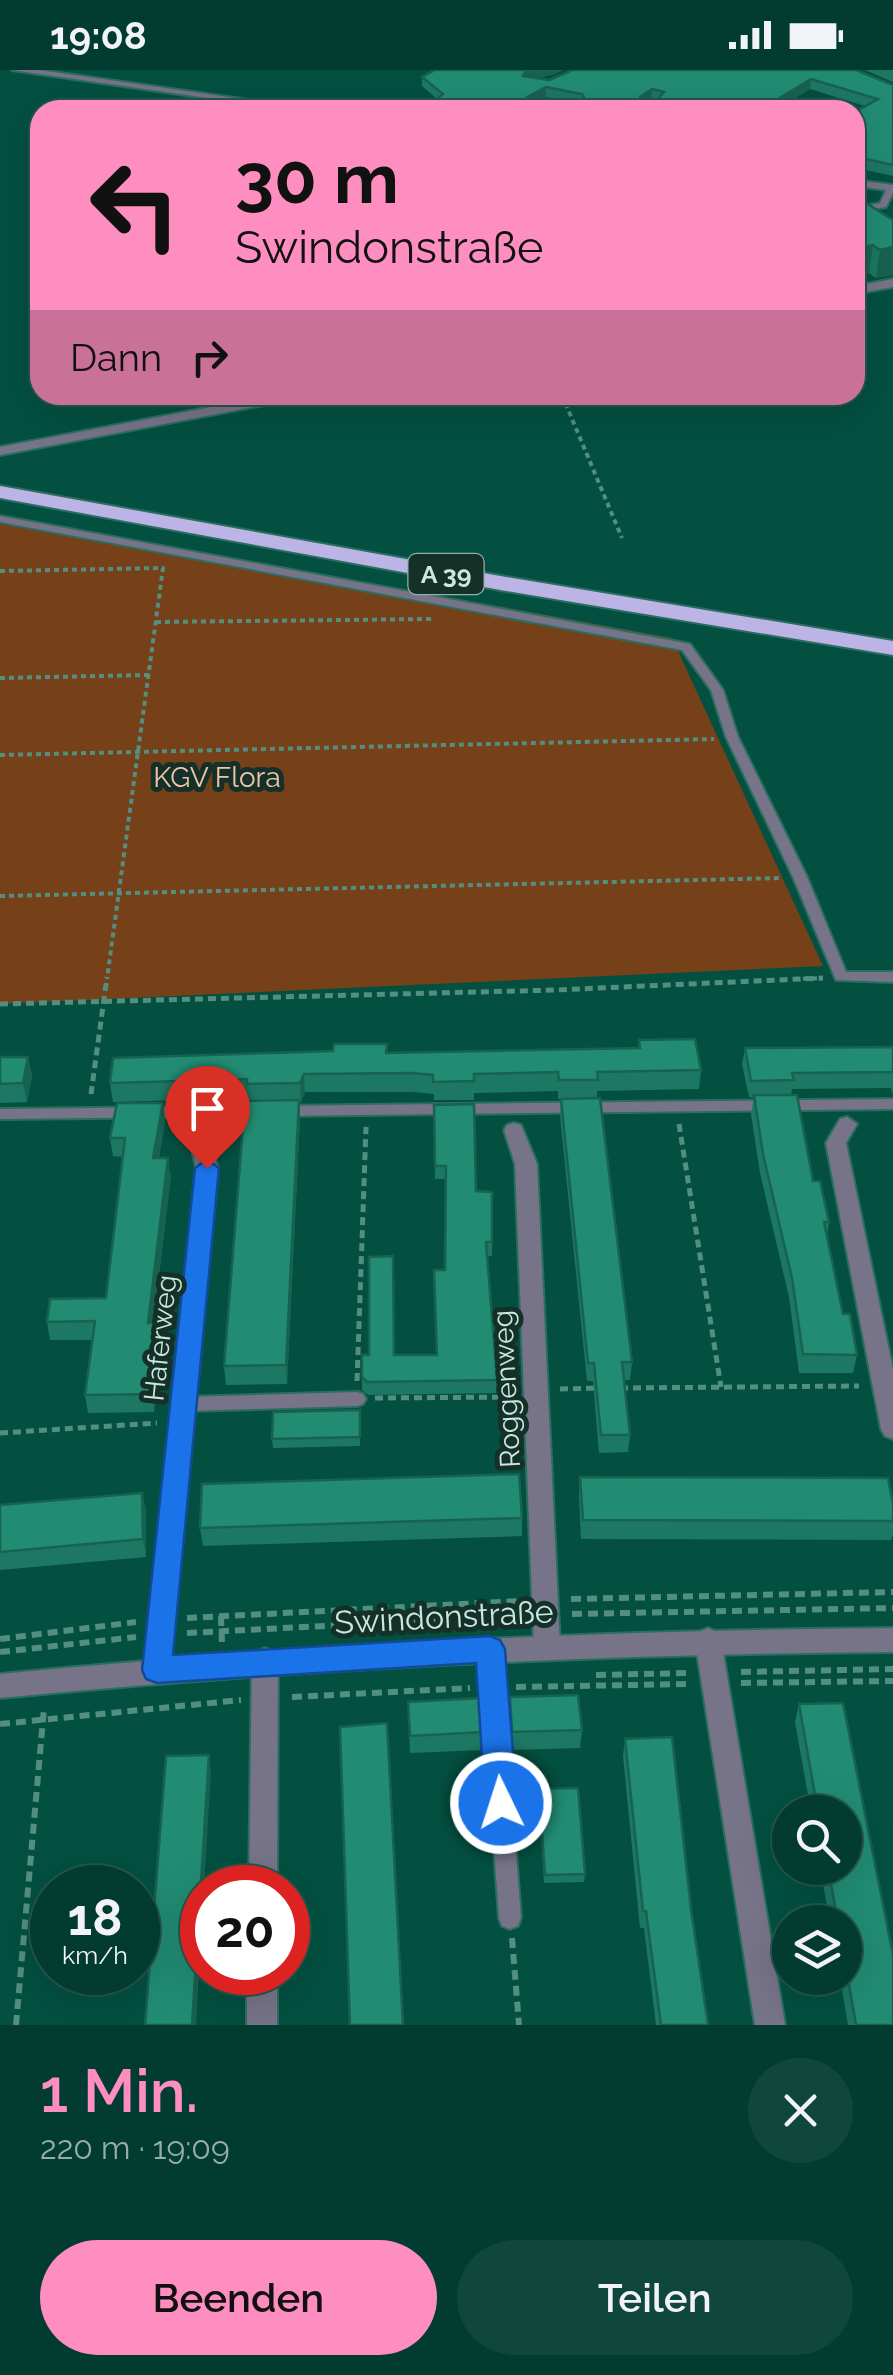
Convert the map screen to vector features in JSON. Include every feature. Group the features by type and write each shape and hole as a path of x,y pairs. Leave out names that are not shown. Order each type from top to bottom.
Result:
{"highway":[{"name":"A 39","path":"0,475 515,568 893,630"},
{"name":"A 39","path":"0,492 506,584 893,648"}],"street":[{"path":"17,70 239,100"},
{"path":"865,184 892,188"},
{"path":"865,288 893,283"},
{"path":"0,451 243,405"},
{"path":"844,1114 836,1142 893,1429"},
{"name":"Roggenweg","path":"513,1120 526,1164 547,1647"},
{"name":"Haferweg","path":"157,1670 207,1168 201,1122"},
{"path":"708,1640 770,2025"},
{"name":"Swindonstraße","path":"0,1686 157,1670 265,1682 491,1671 547,1647 708,1640 893,1640"},
{"path":"263,1865 265,1682"},
{"path":"262,1995 262,2025"}],"lane":[{"path":"865,208 883,205 892,188"},
{"path":"0,519 686,647 718,690 732,738 800,878 841,977 893,977"},
{"path":"0,1114 88,1112 201,1122 366,1108 513,1120 676,1108 844,1114 893,1104"},
{"path":"182,1412 357,1399"},
{"path":"491,1671 510,1918"}],"path":[{"path":"566,405 622,538"},
{"path":"0,571 164,568 88,1112"},
{"path":"156,622 433,619"},
{"path":"0,678 149,675"},
{"path":"0,755 138,748 690,742 732,738"},
{"path":"0,896 800,878"},
{"path":"0,1004 556,990 841,977"},
{"path":"366,1108 357,1399 721,1387 884,1386"},
{"path":"676,1108 721,1387"},
{"path":"0,1434 182,1412"},
{"path":"0,1638 893,1592"},
{"path":"0,1652 161,1627 546,1607 893,1608"},
{"path":"714,1678 893,1669"},
{"path":"103,1703 265,1682 491,1671 893,1681"},
{"path":"0,1724 265,1682"},
{"path":"0,1714 64,1706"},
{"path":"16,2025 44,1708"},
{"path":"510,1918 518,2025"}],"green space":[{"name":"KGV Flora","path":"0,515 672,638 823,966 0,1004"}],"building":[{"path":"435,70 526,70 523,76 549,80 573,70 856,70 893,85 893,165 865,159 865,106 878,99 811,79 776,100 657,100 664,92 652,89 639,100 585,100 582,94 546,87 526,100 436,100 443,94 422,77"},
{"path":"865,202 893,220 893,247 880,250 873,245 865,246"},
{"path":"695,1039 701,1070 597,1072 598,1080 559,1080 558,1072 474,1074 474,1081 433,1082 433,1075 413,1073 304,1074 300,1083 247,1084 247,1079 110,1083 113,1058 333,1051 334,1044 387,1044 386,1053 640,1048 639,1040"},
{"path":"893,1047 893,1072 792,1073 794,1080 751,1081 745,1048"},
{"path":"0,1057 28,1057 23,1083 0,1084"},
{"path":"754,1095 797,1095 813,1181 820,1181 829,1222 824,1222 843,1314 850,1314 857,1355 803,1354 792,1278 763,1154"},
{"path":"600,1098 632,1362 622,1362 630,1435 601,1435 594,1363 588,1363 561,1099"},
{"path":"299,1100 286,1365 224,1366 245,1101"},
{"path":"117,1103 163,1103 153,1158 168,1158 148,1323 159,1323 152,1394 85,1395 95,1321 47,1322 50,1299 106,1298 125,1138 110,1138"},
{"path":"474,1104 476,1191 492,1192 492,1242 486,1242 497,1380 367,1382 362,1377 362,1355 369,1355 369,1257 393,1256 394,1355 437,1355 434,1270 445,1270 446,1166 435,1166 434,1105"},
{"path":"360,1410 360,1437 272,1439 273,1412"},
{"path":"519,1474 522,1518 200,1528 202,1484"},
{"path":"580,1477 888,1478 893,1521 583,1520"},
{"path":"142,1493 143,1539 0,1552 0,1505"},
{"path":"578,1695 582,1730 512,1732 510,1697"},
{"path":"481,1698 484,1732 410,1736 408,1702"},
{"path":"843,1703 861,1795 815,1795 799,1704"},
{"path":"387,1723 403,2025 350,2025 340,1727"},
{"path":"672,1737 708,2025 661,2025 643,1911 625,1739"},
{"path":"209,1755 202,1865 180,1865 180,1995 194,1995 192,2025 145,2025 147,1995 160,1995 157,1865 166,1756"},
{"path":"578,1788 585,1874 545,1875 539,1789"},
{"path":"862,1799 893,1955 893,2025 856,2025 851,1995 862,1995 862,1905 835,1905 831,1885 862,1885"}],"route":[{"path":"207,1168 157,1670 265,1660 490,1649 501,1803"}]}
